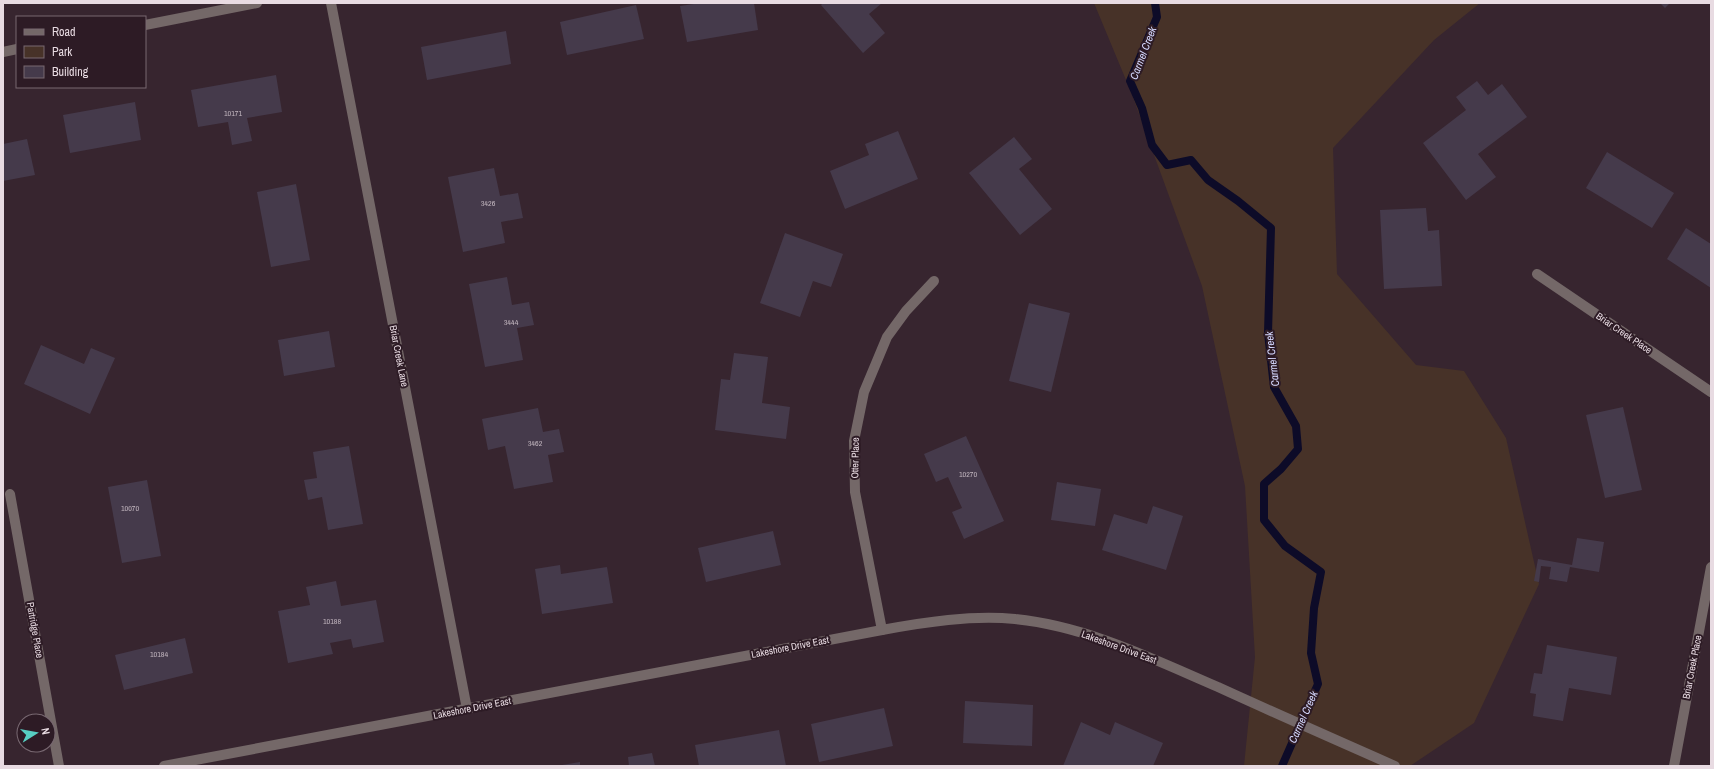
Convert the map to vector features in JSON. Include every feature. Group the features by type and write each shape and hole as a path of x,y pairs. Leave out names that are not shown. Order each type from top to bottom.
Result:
{"street":[{"path":"146,24 257,3"},
{"name":"Briar Creek Lane","path":"330,3 467,709"},
{"path":"3,52 16,49"},
{"name":"Briar Creek Place","path":"1537,274 1711,392"},
{"name":"Otter Place","path":"882,630 855,492 854,441 864,392 887,337 906,311 934,281"},
{"name":"Partridge Place","path":"10,494 59,766"},
{"name":"Briar Creek Place","path":"1674,766 1711,567"},
{"name":"Lakeshore Drive East","path":"164,766 882,630 916,624 971,618 1015,619 1066,628 1136,651 1395,766"}],"green space":[{"path":"1094,3 1480,3 1434,40 1333,148 1337,274 1416,365 1464,371 1506,438 1539,584 1474,723 1410,766 1244,766 1255,657 1245,486 1202,286 1131,92"}],"building":[{"path":"700,3 754,3 758,30 687,42 680,6"},
{"path":"823,3 882,3 869,14 885,33 863,53 821,5"},
{"path":"1660,3 1670,3 1665,8"},
{"path":"636,5 644,39 567,55 560,22"},
{"path":"506,31 511,64 427,80 421,47"},
{"path":"276,75 282,112 247,118 252,141 232,145 228,122 198,127 191,90"},
{"path":"1477,81 1488,95 1502,84 1527,117 1478,154 1496,177 1466,200 1423,143 1466,110 1456,97"},
{"path":"135,102 141,140 70,153 63,115"},
{"path":"898,131 918,179 845,209 830,171 869,155 865,144"},
{"path":"1014,137 1032,159 1019,169 1052,209 1020,235 969,173"},
{"path":"27,139 35,175 3,181 3,144"},
{"path":"1607,152 1674,193 1652,228 1586,188"},
{"path":"494,168 500,196 518,193 523,218 501,222 505,243 463,252 448,177"},
{"path":"296,184 310,260 271,267 257,192"},
{"path":"1426,208 1428,231 1439,230 1442,286 1384,289 1380,210"},
{"path":"1686,228 1711,244 1711,288 1667,259"},
{"path":"785,233 843,254 831,287 813,281 800,317 760,303"},
{"path":"507,277 512,305 529,302 534,325 517,328 523,360 485,367 469,284"},
{"path":"1029,303 1070,313 1051,392 1009,381"},
{"path":"329,331 335,367 284,376 278,340"},
{"path":"41,345 84,364 91,348 115,358 90,414 24,384"},
{"path":"734,353 768,357 762,403 790,407 786,439 715,430 721,379 730,380"},
{"path":"1623,407 1642,490 1605,498 1586,415"},
{"path":"538,408 543,432 559,429 564,452 548,455 553,482 514,489 505,446 488,450 482,419"},
{"path":"966,436 1004,521 964,539 952,512 962,508 948,477 936,482 924,454"},
{"path":"349,446 363,524 328,530 322,497 308,500 304,480 317,478 313,452"},
{"path":"147,480 161,556 122,563 108,487"},
{"path":"1057,482 1101,489 1095,526 1051,520"},
{"path":"1153,506 1183,516 1166,570 1102,550 1114,514 1147,524"},
{"path":"773,531 781,565 706,582 698,548"},
{"path":"1577,538 1604,542 1599,572 1570,567 1567,582 1549,579 1551,567 1541,566 1539,582 1534,581 1538,559 1572,565"},
{"path":"560,565 561,574 607,567 613,603 542,614 535,569"},
{"path":"336,581 341,606 376,600 384,642 353,648 351,639 330,643 333,654 288,663 278,611 310,605 306,587"},
{"path":"185,638 193,673 124,690 115,655"},
{"path":"1547,645 1617,657 1611,695 1569,688 1563,721 1533,716 1536,694 1530,693 1534,673 1542,674"},
{"path":"965,701 1033,705 1032,746 963,743"},
{"path":"884,708 893,746 819,762 811,724"},
{"path":"1081,722 1110,735 1115,722 1163,743 1153,766 1063,766"},
{"path":"779,730 786,766 699,766 695,745"},
{"path":"652,753 655,766 629,766 628,757"},
{"path":"580,762 580,766 562,766 562,765"}],"waterway":[{"name":"Carmel Creek","path":"1155,3 1157,17 1130,81 1142,108 1152,145 1167,165 1191,160 1208,180 1238,201 1271,228 1268,333 1274,387 1296,426 1298,449 1281,469 1264,484 1264,520 1285,546 1321,572 1314,608 1311,653 1318,684 1282,766"}]}
